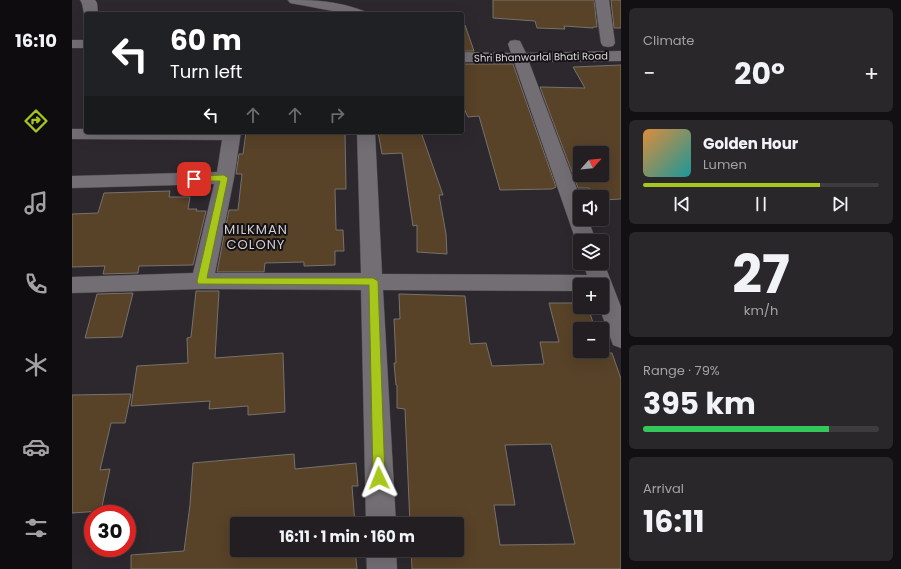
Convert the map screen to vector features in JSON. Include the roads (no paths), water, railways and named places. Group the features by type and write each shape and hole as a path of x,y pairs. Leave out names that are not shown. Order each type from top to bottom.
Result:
{"street":[{"path":"87,0 90,3 91,12"},
{"path":"295,0 341,8 353,12"},
{"path":"602,0 615,44"},
{"path":"72,56 83,44"},
{"name":"Shri Bhanwarlal Bhati Road","path":"464,44 517,51 621,56"},
{"name":"Shri Bhanwarlal Bhati Road","path":"464,57 517,51 615,44"},
{"path":"517,51 583,234"},
{"path":"72,134 84,134"},
{"path":"202,281 232,134"},
{"path":"366,134 373,281 381,517"},
{"path":"72,182 224,178"},
{"path":"72,285 202,281 373,281 598,273 621,338"},
{"path":"381,557 382,569"}],"district":[{"name":"MILKMAN COLONY","path":"256,236"}]}
